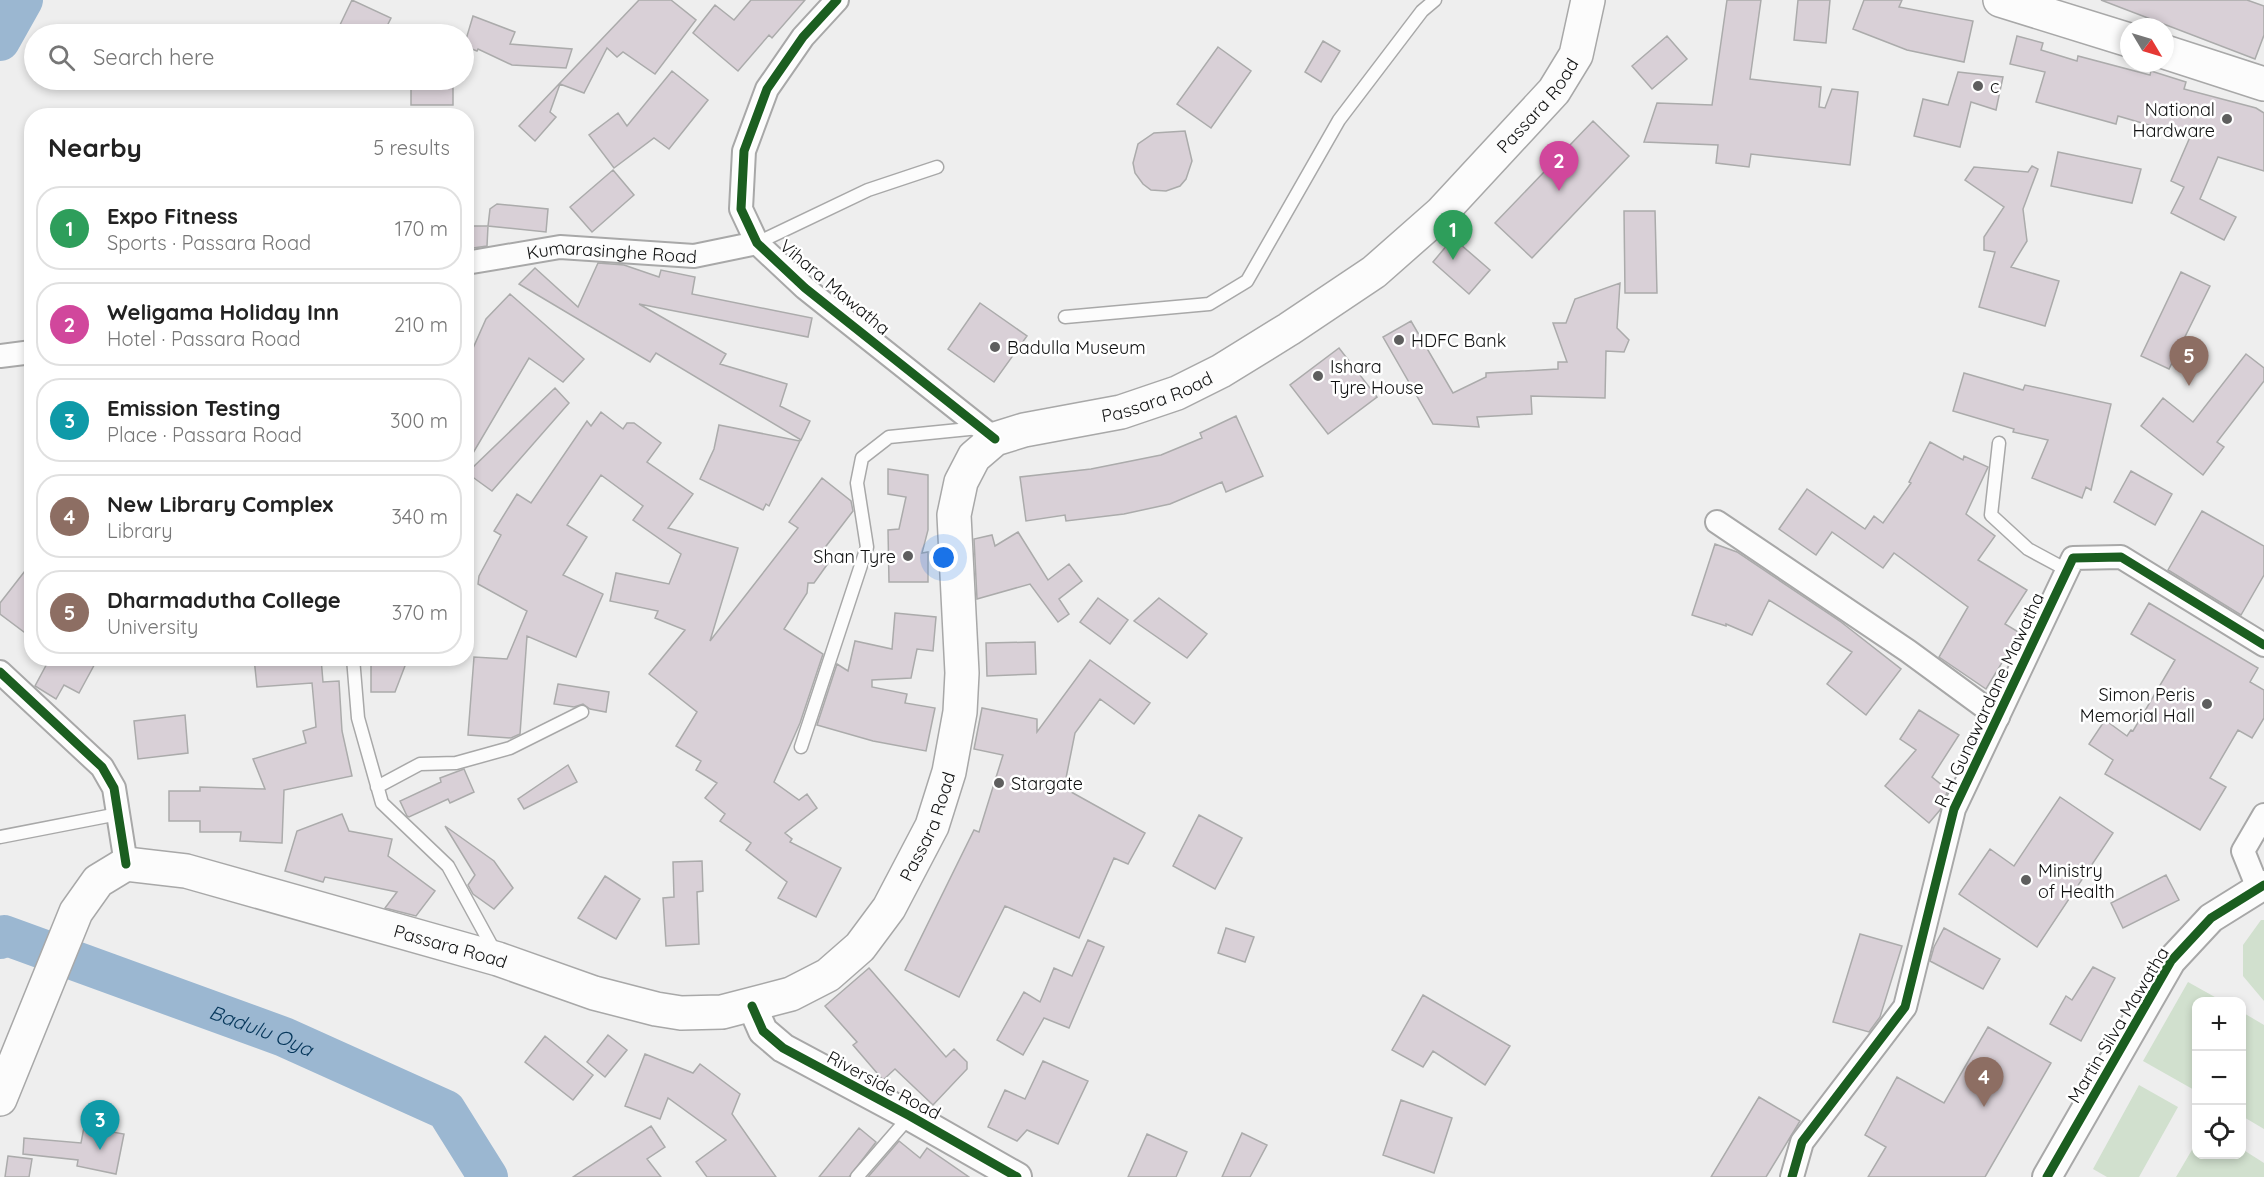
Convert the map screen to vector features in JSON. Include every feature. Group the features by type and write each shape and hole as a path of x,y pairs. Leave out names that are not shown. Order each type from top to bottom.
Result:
{"highway":[{"name":"Passara Road","path":"126,864 186,871 498,959 606,997 656,1009 702,1013 752,1006 807,987 844,963 871,933 889,908 932,826 950,772 960,712 961,640 954,542 957,495 963,476 989,433 1024,430 1121,412 1178,393 1221,371 1374,272 1441,213 1554,91 1576,55 1588,0"},
{"path":"2000,0 2067,9 2120,36"},
{"path":"2174,55 2264,84"},
{"path":"0,1099 76,912 98,881 126,864"}],"street":[{"name":"Vihara Mawatha","path":"837,0 803,37 767,89 744,151 741,209 757,243 806,288 989,433"},
{"name":"Kumarasinghe Road","path":"474,262 560,247 694,256 757,243"},
{"path":"0,356 24,353"},
{"path":"1717,522 1908,651 1998,717"},
{"path":"2067,570 2073,558 2121,557 2264,645"},
{"name":"R H Gunawardane Mawatha","path":"1792,1177 1802,1142 1905,1007 1954,809 2067,570"},
{"path":"0,672 102,767 114,788 126,864"},
{"path":"2261,886 2244,851 2264,815"},
{"name":"Martin Silva Mawatha","path":"2048,1177 2171,961 2211,918 2261,886"},
{"name":"Riverside Road","path":"752,1006 764,1031 783,1048 1017,1177"}],"lane":[{"path":"1065,317 1209,304 1247,281 1339,120 1422,11 1435,0"},
{"path":"757,243 868,190 937,167"},
{"path":"801,747 867,547 857,483 862,458 889,437 989,433"},
{"path":"1999,443 1991,515 2028,549 2067,570"},
{"path":"354,666 358,718 382,803 448,866 498,959"},
{"path":"377,787 420,764 456,763 510,748 582,712"},
{"path":"0,837 118,814"},
{"path":"857,1177 910,1116"}],"green space":[{"path":"2261,920 2264,920 2264,1001 2243,976 2243,945"},
{"path":"2188,982 2215,997 2192,997 2192,1089 2143,1061"},
{"path":"2246,1014 2264,1025 2264,1129 2246,1118"},
{"path":"2139,1085 2178,1107 2139,1177 2107,1177 2093,1169"},
{"path":"2192,1150 2192,1159 2246,1159 2246,1152 2264,1163 2264,1177 2176,1177"}],"building":[{"path":"352,0 391,18 388,24 340,24"},
{"path":"639,0 671,0 696,20 655,74 623,52 617,57 607,48 584,93 560,84 550,112 556,117 535,141 519,126"},
{"path":"751,0 805,0 772,38 769,35 738,71 693,33 715,5 734,20"},
{"path":"1727,0 1761,0 1750,79 1821,87 1819,107 1825,108 1832,89 1858,92 1850,165 1751,154 1749,167 1716,163 1718,145 1644,142 1657,103 1712,105"},
{"path":"1798,0 1830,0 1826,43 1794,40"},
{"path":"1864,0 1902,0 1899,7 1973,21 1964,62 1907,50 1853,29"},
{"path":"2101,0 2247,0 2264,6 2264,35 2255,59 2174,28 2174,18 2148,18"},
{"path":"473,16 515,32 510,44 572,49 566,68 512,65 478,49 474,50 474,24 471,24"},
{"path":"1667,36 1687,59 1652,89 1632,66"},
{"path":"2017,36 2043,43 2041,50 2077,61 2078,56 2120,67 2120,72 2139,72 2150,75 2151,72 2154,72 2186,82 2184,89 2256,108 2264,113 2264,171 2218,157 2200,199 2236,217 2224,240 2171,213 2184,187 2171,181 2190,137 2118,116 2116,124 2036,102 2045,72 2010,64"},
{"path":"1323,41 1340,51 1321,82 1305,72"},
{"path":"1218,47 1251,71 1211,128 1177,104"},
{"path":"672,71 708,100 669,149 654,138 614,168 589,135 618,113 627,126"},
{"path":"1958,72 2003,77 1996,110 1971,102 1960,147 1914,136 1923,99 1948,105"},
{"path":"411,90 453,90 453,105 411,105"},
{"path":"1593,121 1629,156 1532,258 1495,223"},
{"path":"1185,131 1192,161 1186,179 1180,186 1166,191 1151,190 1135,173 1133,163 1138,144 1154,133"},
{"path":"2058,152 2141,169 2132,203 2051,186"},
{"path":"2032,166 2038,169 2023,209 2027,241 2011,267 2059,281 2045,326 1979,307 1995,252 1984,250 1984,237 2004,207 1965,180 1974,167 2028,172"},
{"path":"613,170 634,195 592,232 570,207"},
{"path":"497,204 548,209 546,232 488,226 490,209"},
{"path":"1624,211 1655,211 1657,293 1625,293"},
{"path":"474,226 488,226 487,246 474,248"},
{"path":"1453,238 1490,270 1469,294 1433,262"},
{"path":"598,263 624,265 659,277 661,270 695,277 692,294 812,318 808,337 639,304 726,354 720,364 787,384 780,406 810,421 801,440 656,353 650,362 519,284 535,268 578,307"},
{"path":"2181,272 2210,286 2169,369 2141,356"},
{"path":"1620,283 1617,328 1629,340 1624,352 1606,351 1605,398 1531,396 1532,414 1477,417 1479,427 1433,424 1383,337 1411,321 1453,393 1486,377 1486,373 1558,369 1558,362 1567,362 1553,323 1566,323 1575,299"},
{"path":"510,294 584,359 563,382 529,358 474,451 474,346 486,319"},
{"path":"980,303 1027,336 994,382 948,349"},
{"path":"1339,348 1377,397 1328,434 1290,385"},
{"path":"2246,354 2264,368 2264,381 2217,442 2224,447 2203,475 2141,426 2163,398 2193,422"},
{"path":"1964,373 2023,390 2025,385 2111,404 2091,490 2086,487 2082,498 2032,478 2048,440 2013,432 2014,429 1953,411"},
{"path":"555,388 569,403 492,491 474,478 474,466"},
{"path":"601,412 623,429 627,423 634,423 661,443 647,462 693,494 668,528 738,548 710,641 798,528 789,522 822,478 851,501 853,511 820,554 829,562 814,583 808,583 807,593 784,629 823,654 800,723 774,782 799,800 807,794 817,808 785,833 792,839 790,842 841,868 816,917 778,898 787,882 746,850 751,843 720,821 725,814 705,798 717,783 696,770 701,761 676,746 697,712 649,674 685,630 655,618 658,611 610,601 616,573 669,584 681,554 633,520 643,506 601,475 567,525 587,537 563,575 603,594 576,657 527,636 520,734 511,738 468,735 474,657 507,659 527,611 478,584 479,576 501,535 494,531 517,494 531,503 587,421 591,426"},
{"path":"1236,416 1263,476 1226,492 1222,482 1170,504 1124,514 1066,521 1065,515 1026,521 1020,477 1091,469 1161,455 1202,438 1200,433"},
{"path":"719,425 800,441 769,506 766,504 763,510 700,479 714,449"},
{"path":"1930,442 1963,460 1964,456 1988,467 1966,514 1995,536 1978,560 2027,590 2005,624 2020,633 1986,689 1939,657 1968,607 1894,553 1883,568 1832,532 1816,555 1779,529 1807,489 1865,529 1874,516 1883,523 1911,483 1909,482"},
{"path":"888,469 928,475 928,530 922,553 928,552 928,582 889,582 888,530 899,529 906,497 888,494"},
{"path":"2131,471 2172,494 2155,525 2114,502"},
{"path":"2202,511 2264,546 2264,575 2241,615 2168,570"},
{"path":"1018,532 1048,580 1069,564 1082,581 1059,599 1069,614 1058,622 1030,584 977,599 974,539 992,535 995,546"},
{"path":"1715,544 1737,552 1841,622 1901,669 1866,715 1827,684 1852,652 1769,600 1752,635 1726,624 1726,626 1692,615"},
{"path":"24,572 24,632 0,614 0,603"},
{"path":"1098,598 1128,620 1110,644 1080,622"},
{"path":"1159,598 1207,634 1187,658 1134,621"},
{"name":"Simon Peris Memorial Hall","path":"2149,603 2258,668 2250,682 2264,690 2264,718 2252,738 2238,730 2210,778 2226,787 2200,830 2105,774 2113,760 2089,744 2105,720 2127,736 2131,730 2133,731 2175,660 2131,634"},
{"path":"895,613 936,617 933,651 917,649 911,678 872,680 872,687 907,694 905,703 935,708 926,751 873,741 817,725 837,664 848,671 855,641 892,649"},
{"path":"1035,642 1036,674 987,676 986,643"},
{"path":"1090,660 1150,703 1134,724 1100,699 1075,733 1064,788 1145,833 1128,864 1114,858 1079,938 1005,906 959,997 905,970 974,830 979,832 1003,755 974,749 982,708 1037,719 1037,732"},
{"path":"46,666 94,666 79,693 64,685 56,699 35,686"},
{"path":"255,666 322,666 323,682 339,681 342,731 352,776 284,790 282,843 240,841 241,832 200,832 200,821 169,821 169,791 200,791 200,787 265,789 253,759 306,743 303,731 316,727 312,683 257,687"},
{"path":"371,666 405,666 395,692 371,692"},
{"path":"558,684 609,692 606,712 590,709 583,704 574,707 554,704"},
{"path":"1919,710 1959,735 1932,777 1948,790 1940,810 1929,823 1885,786 1916,750 1900,739"},
{"path":"185,715 188,753 138,759 134,721"},
{"path":"568,765 577,782 524,809 518,799"},
{"path":"464,769 474,792 450,803 448,799 407,816 400,801 441,782 440,778"},
{"name":"Ministry of Health","path":"2060,797 2113,833 2037,947 1959,894 1990,849 2014,866"},
{"path":"342,814 349,831 392,839 388,856 435,891 416,916 385,908 397,892 325,877 323,882 285,871 297,831"},
{"path":"1199,815 1242,838 1215,889 1173,866"},
{"path":"445,826 494,861 513,888 494,909 473,894 468,885 475,875"},
{"path":"702,861 703,891 697,892 699,944 666,946 663,898 674,897 673,862"},
{"path":"2166,875 2179,900 2123,928 2111,903"},
{"path":"605,876 640,899 616,939 578,918"},
{"path":"1226,928 1254,937 1245,962 1218,953"},
{"path":"1944,928 2000,959 1983,989 1930,961"},
{"path":"1860,934 1902,946 1880,1017 1869,1032 1833,1022"},
{"path":"1088,940 1104,947 1069,1028 1044,1018 1023,1055 997,1040 1024,992 1040,1002 1054,968 1072,976"},
{"path":"2093,967 2115,978 2081,1041 2050,1024 2066,996 2072,1000"},
{"path":"869,968 946,1057 954,1049 967,1062 967,1069 933,1105 895,1069 883,1080 853,1045 857,1042 825,1006"},
{"path":"1423,995 1510,1046 1485,1085 1433,1051 1423,1067 1392,1050"},
{"path":"1988,1027 2051,1063 1985,1177 1868,1177 1886,1147 1865,1135 1897,1077 1944,1103"},
{"path":"608,1035 627,1050 605,1077 587,1062"},
{"path":"545,1036 593,1075 573,1100 525,1062"},
{"path":"645,1054 693,1073 700,1064 740,1094 732,1114 776,1177 707,1177 696,1162 726,1140 668,1098 660,1119 625,1106"},
{"path":"1043,1061 1088,1081 1058,1144 1027,1130 1017,1141 988,1127 1005,1090 1025,1099"},
{"path":"1759,1097 1800,1121 1766,1177 1711,1177"},
{"path":"1401,1100 1452,1118 1434,1173 1383,1155"},
{"path":"651,1126 665,1147 647,1159 661,1177 573,1177"},
{"path":"84,1127 124,1134 116,1174 77,1166 78,1160 23,1154 24,1138 81,1143"},
{"path":"859,1128 876,1142 849,1177 819,1177"},
{"path":"1242,1133 1267,1145 1250,1177 1222,1177"},
{"path":"1147,1134 1187,1152 1176,1177 1128,1177"},
{"path":"899,1141 920,1158 927,1148 969,1177 868,1177"},
{"path":"8,1156 32,1159 29,1177 5,1177"}],"waterway":[{"name":"Badulu Oya","path":"0,41 23,0"},
{"name":"Badulu Oya","path":"0,939 4,935 284,1037 446,1110 488,1177"}],"cycle path":[{"path":"837,0 803,37 767,89 744,151 741,209 757,243 805,288 995,439"},
{"path":"1792,1177 1802,1142 1905,1007 1954,809 2073,558 2121,557 2264,645"},
{"path":"0,672 102,767 114,788 126,864"},
{"path":"2047,1177 2171,961 2211,918 2264,885"},
{"path":"752,1006 763,1031 783,1048 1017,1177"}],"place":[{"name":"c","path":"1978,86"},
{"name":"National Hardware","path":"2227,119"},
{"name":"Weligama Holiday Inn","path":"1559,191"},
{"name":"Expo Fitness","path":"1453,260"},
{"name":"HDFC Bank","path":"1399,340"},
{"name":"Badulla Museum","path":"995,347"},
{"name":"Ishara Tyre House","path":"1318,376"},
{"name":"Dharmadutha College","path":"2189,386"},
{"name":"Shan Tyre","path":"908,556"},
{"name":"Simon Peris Memorial Hall","path":"2207,704"},
{"name":"Stargate","path":"999,783"},
{"name":"Ministry of Health","path":"2026,880"},
{"name":"New Library Complex","path":"1984,1107"},
{"name":"Emission Testing","path":"100,1150"}]}
